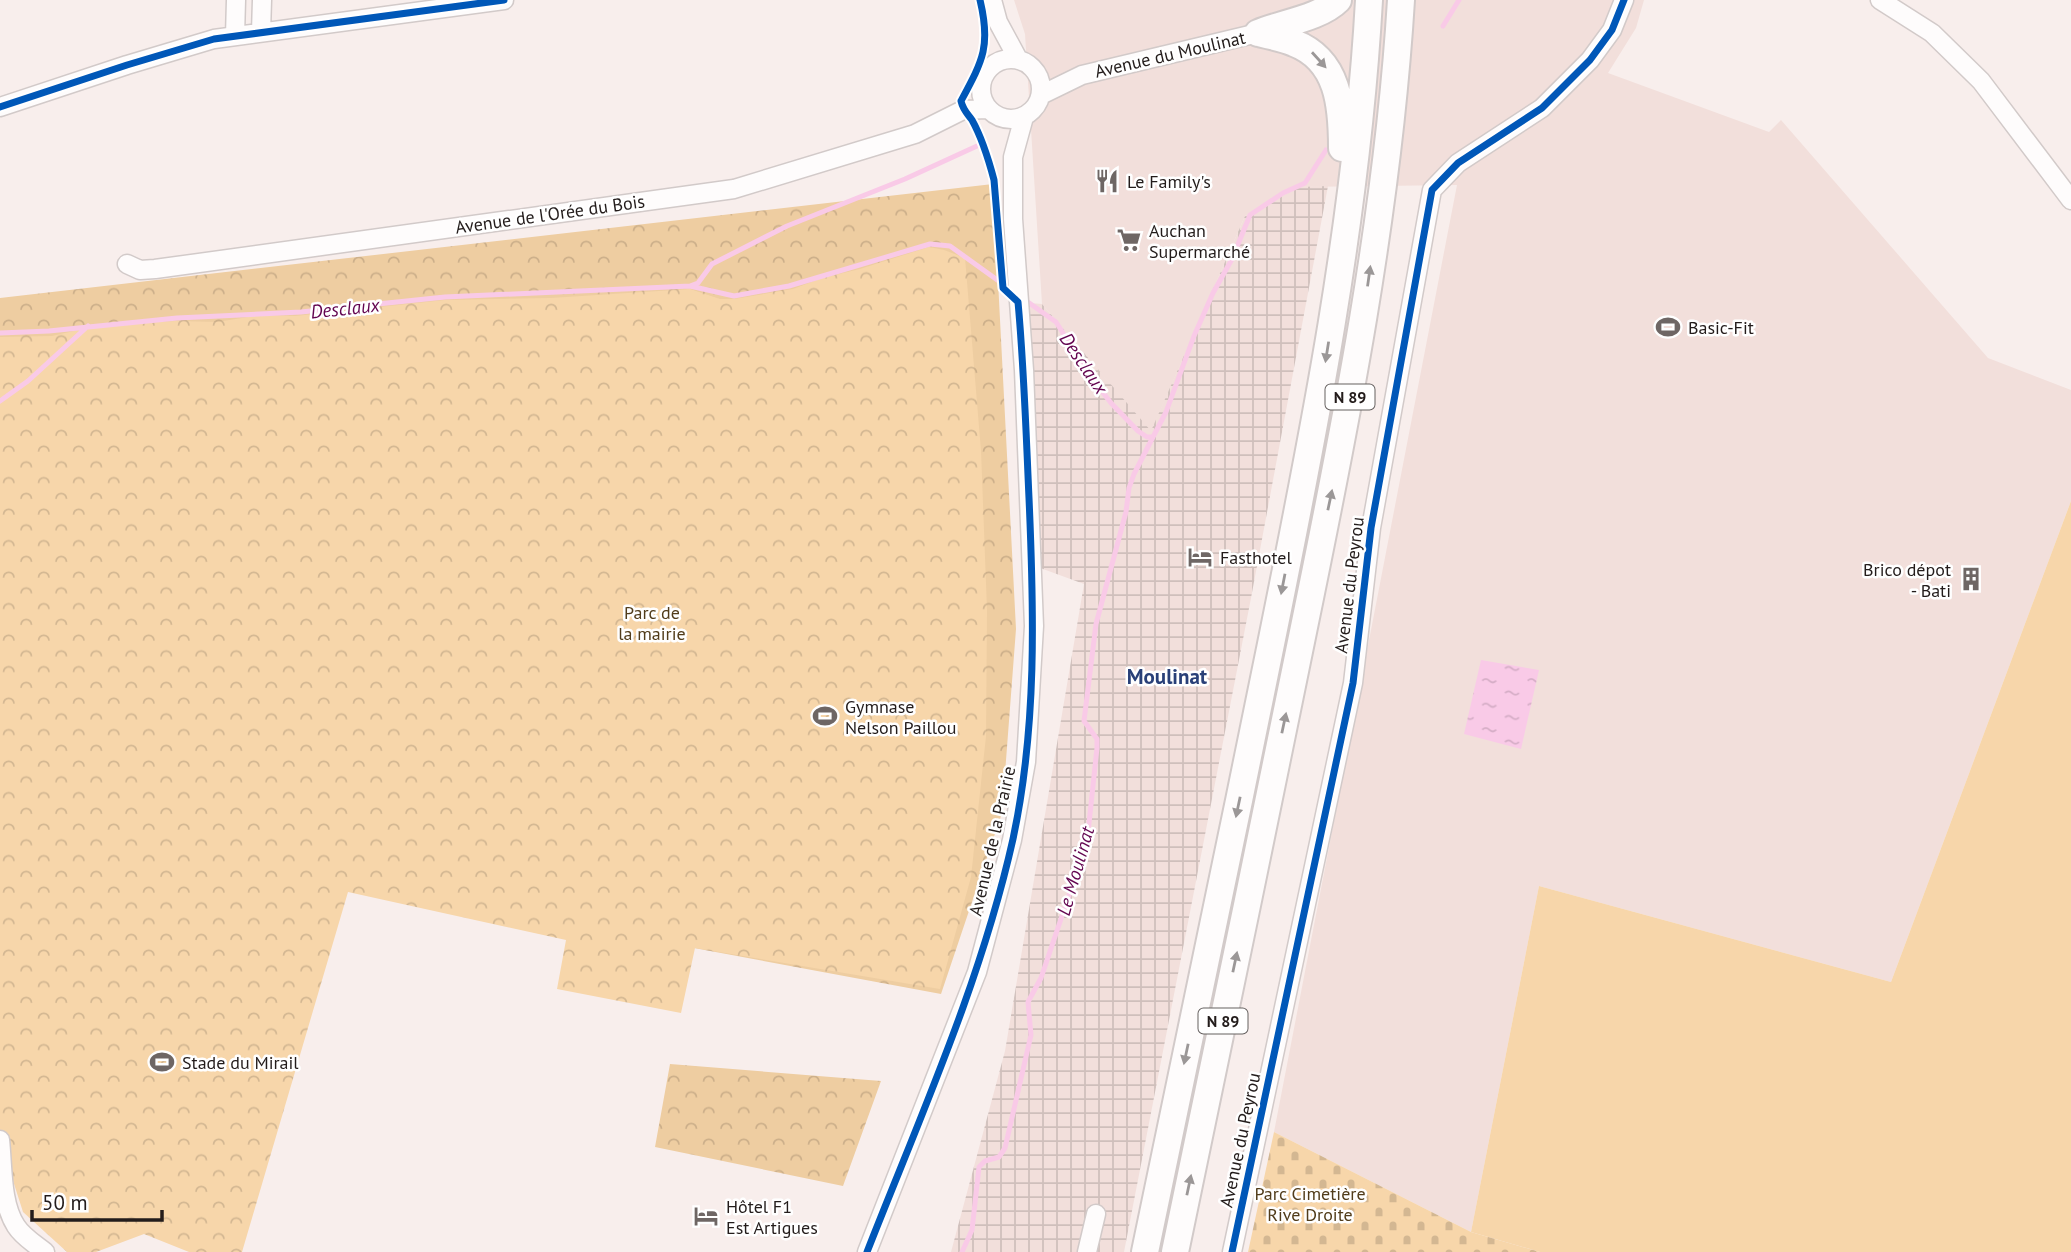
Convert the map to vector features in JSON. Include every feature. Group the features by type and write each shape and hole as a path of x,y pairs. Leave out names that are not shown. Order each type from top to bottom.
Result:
{"highway":[{"path":"1258,33 1313,15 1338,0"},
{"name":"N 89","path":"1145,1252 1316,421 1344,236 1365,62 1369,0"},
{"name":"N 89","path":"1175,1252 1345,428 1379,210 1401,0"},
{"path":"1379,210 1397,152 1413,0"},
{"path":"1258,33 1294,42 1310,50 1330,74 1336,87 1341,107 1344,236"}],"street":[{"path":"235,36 236,0"},
{"path":"261,32 262,0"},
{"path":"0,107 187,46 261,32 504,0"},
{"path":"992,0 998,22 1018,60"},
{"name":"Avenue du Peyrou","path":"1232,1252 1353,683 1371,528 1432,190 1458,163 1542,108 1590,60 1612,30 1624,0"},
{"path":"1880,0 1932,33 1981,81 2071,200"},
{"path":"993,65 998,22"},
{"name":"Avenue du Moulinat","path":"1041,95 1082,75 1258,33"},
{"path":"963,110 981,88 984,74 993,65 1008,59 1018,60 1034,70 1039,78 1041,95"},
{"name":"Avenue du Moulinat","path":"1034,70 1082,75"},
{"name":"Avenue de la Prairie","path":"981,88 983,102 994,113 1013,157"},
{"name":"Avenue de la Prairie","path":"867,1252 977,972 1012,840 1027,762 1034,626 1024,370 1013,219 1013,157 1024,117 1037,105 1041,95"},
{"path":"963,110 994,113 1014,120 1024,117"},
{"name":"Avenue de l'Orée du Bois","path":"127,264 140,270 155,269 734,189 915,134 963,110"},
{"path":"0,1140 4,1187 10,1216 25,1237 44,1252"},
{"path":"1087,1252 1096,1214"}],"shaded area":[{"path":"1014,0 1644,0 1636,28 1608,73 1769,132 1781,120 1988,358 2071,390 2071,501 1891,982 1539,886 1471,1232 1274,1132 1457,185 1299,187 1245,216 1151,432 1042,304 1025,34"},
{"path":"1328,186 1124,1252 951,1252 1005,1051 1084,584 1032,565 1018,302 1042,304 1151,431 1245,216 1299,187"}],"green space":[{"name":"Parc de la mairie","path":"993,184 1016,629 1002,813 941,994 694,948 0,470 0,298"},
{"name":"Parc de la mairie","path":"929,247 965,258 981,451 987,610 986,736 971,877 940,989 695,948 681,1013 557,989 566,940 348,892 242,1252 189,1252 144,1234 96,1252 67,1252 23,1212 0,1140 0,337 52,336 87,328 130,324 217,322 260,315 295,316 445,300 551,298 690,289 720,299 734,299 793,289"},
{"path":"2071,501 2071,1252 1540,1252 1471,1232 1539,886 1891,982"},
{"path":"670,1064 881,1081 843,1186 655,1147"},
{"name":"Parc Cimetière Rive Droite","path":"1274,1132 1471,1232 1540,1252 1248,1252"}],"water":[{"path":"1481,660 1539,670 1521,749 1464,734"}],"waterway":[{"name":"Desclaux","path":"1443,26 1459,0"},
{"name":"Desclaux","path":"690,286 698,283 712,264 787,226 905,179 977,146"},
{"name":"Desclaux","path":"1025,300 1056,322 1111,403 1138,431 1147,437 1153,437 1166,412 1194,336 1232,259 1250,215 1283,193 1305,183 1326,150"},
{"name":"Desclaux","path":"0,333 49,331 177,318 301,312 445,297 690,286 734,296 789,286 930,244 950,246 1014,292"},
{"path":"0,401 28,381 88,326"},
{"name":"Le Moulinat","path":"962,1252 972,1230 979,1167 985,1161 999,1157 1005,1148 1031,1035 1028,1002 1041,978 1087,842 1097,739 1084,721 1096,624 1126,512 1129,488 1153,437"}],"cycle path":[{"path":"0,107 214,39 504,0"},
{"path":"867,1252 948,1049 1000,892 1021,797 1030,712 1032,584 1025,400 1018,302 1003,288 994,180 979,134 961,101 983,52 985,29 980,0"},
{"path":"1232,1252 1353,683 1371,528 1432,190 1458,163 1542,108 1590,60 1612,30 1624,0"}],"place":[{"name":"Le Family's","path":"1107,181"},
{"name":"Auchan Supermarché","path":"1129,240"},
{"name":"Basic-Fit","path":"1668,327"},
{"name":"Fasthotel","path":"1200,557"},
{"name":"Brico dépot - Bati","path":"1971,579"},
{"name":"Gymnase Nelson Paillou","path":"825,716"},
{"name":"Stade du Mirail","path":"162,1062"},
{"name":"Hôtel F1 Est Artigues","path":"706,1216"}],"district":[{"name":"Moulinat","path":"1167,676"}]}
